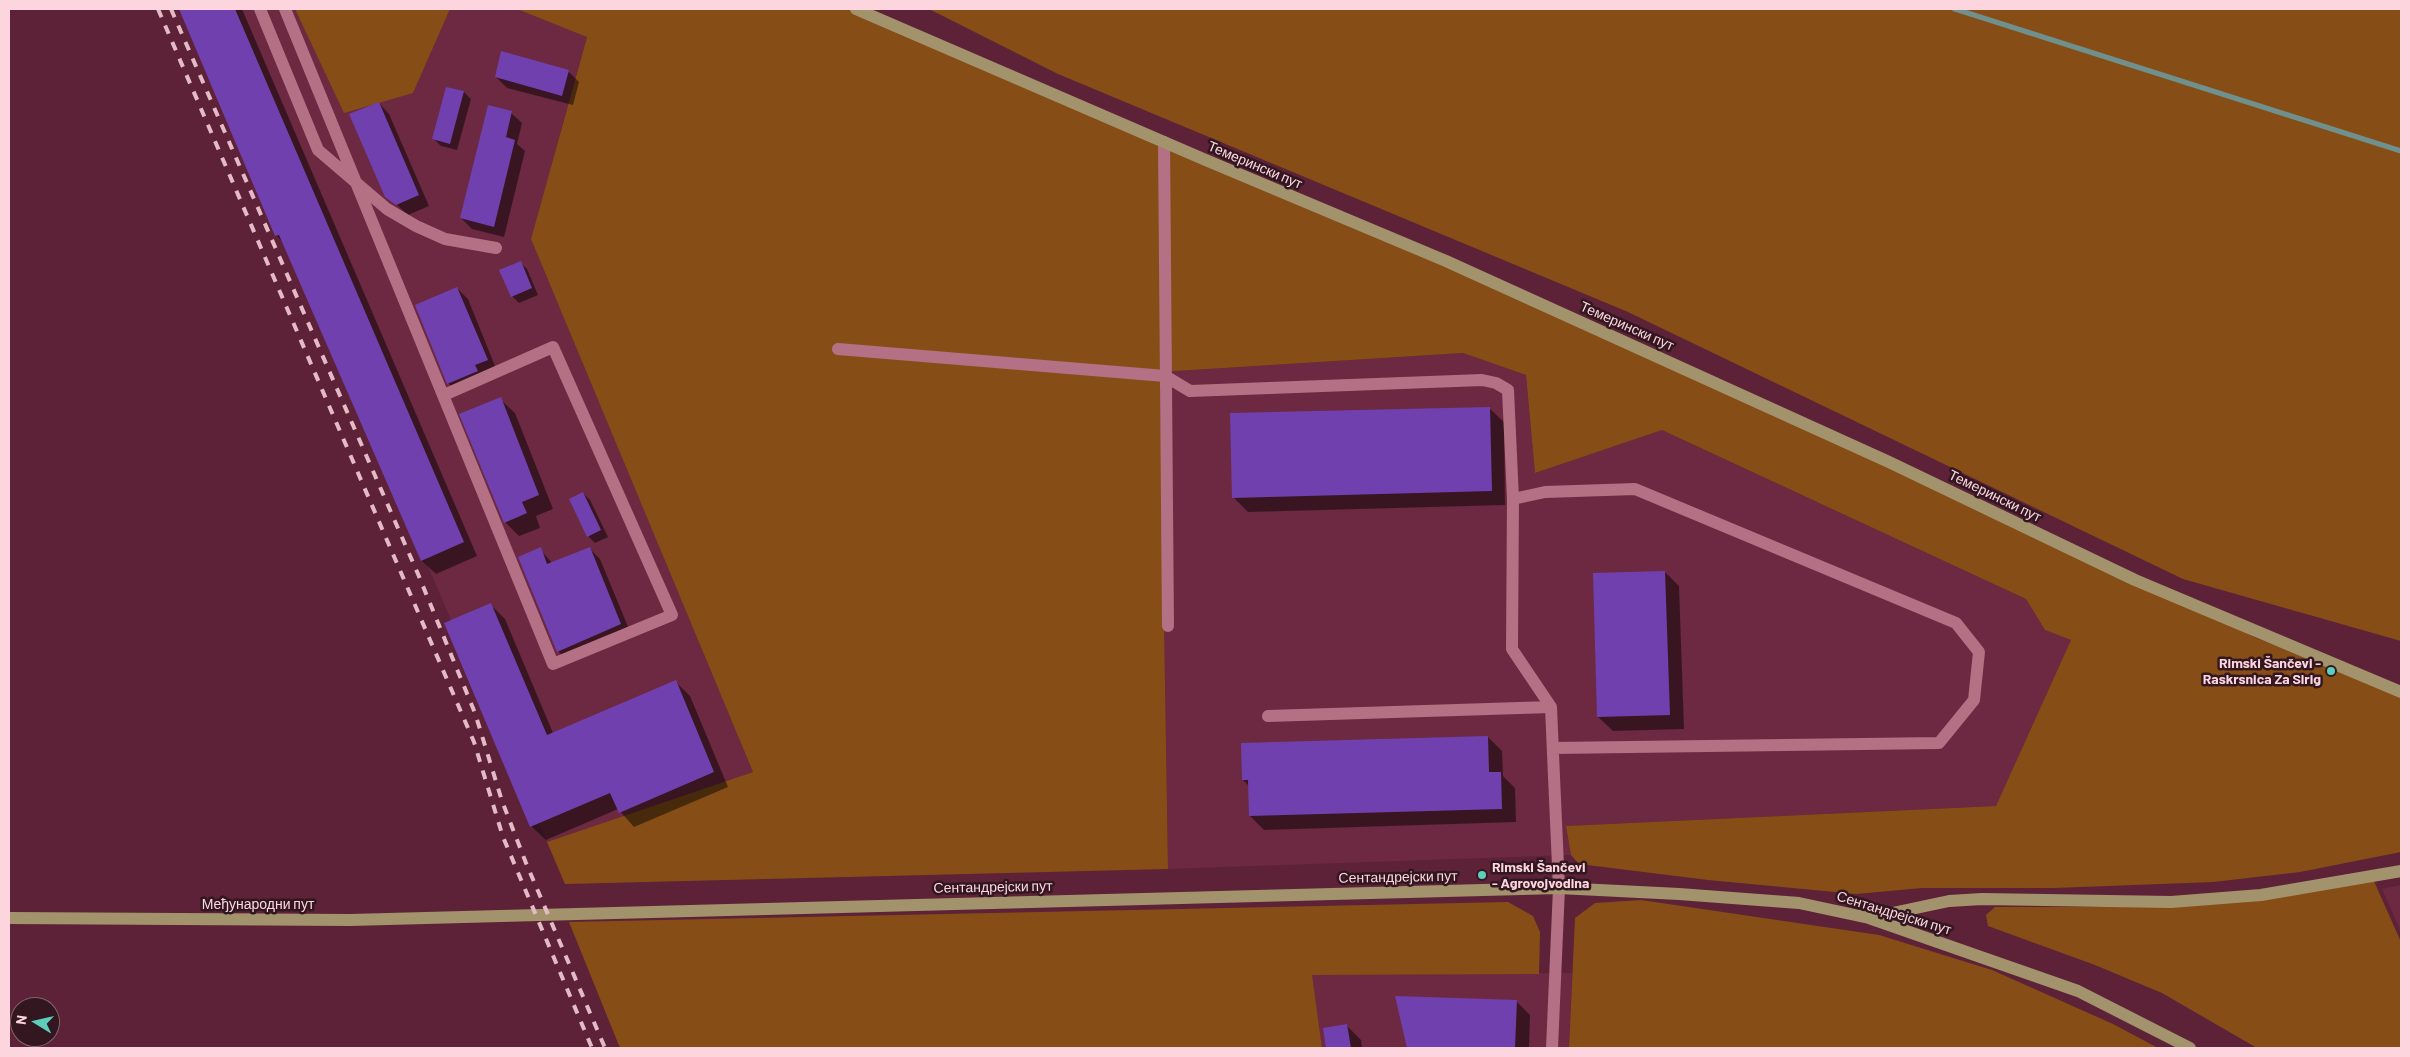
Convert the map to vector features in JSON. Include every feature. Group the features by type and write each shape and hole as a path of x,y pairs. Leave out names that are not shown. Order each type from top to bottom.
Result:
{"main road":[{"name":"Темерински пут","path":"856,9 1472,273 1889,462 2135,580 2401,692"},
{"name":"Темерински пут","path":"2380,684 2401,686"},
{"path":"1869,918 1949,901 1982,899 2171,902 2261,895 2401,871"},
{"name":"Сентандрејски пут","path":"507,916 854,905 1559,888 1679,894 1799,904 1869,918 2078,991 2190,1048"},
{"name":"Међународни пут","path":"9,918 350,920 507,916"}],"lane":[{"path":"260,9 318,150 387,209 416,226 445,240 496,248"},
{"path":"285,9 553,664 672,615 553,347 444,395"},
{"path":"1164,142 1168,626"},
{"path":"838,349 1165,376 1190,391 1482,380 1496,383 1508,390 1513,499 1512,648 1551,707 1559,888 1552,1048"},
{"path":"1513,499 1545,492 1635,489 1956,623 1979,652 1974,700 1939,742 1553,748"},
{"path":"1268,716 1551,707"}],"shaded area":[{"path":"187,9 295,9 344,112 413,93 450,9 517,9 587,36 531,239 753,772 547,842"},
{"path":"295,9 450,9 413,93 344,113"},
{"path":"517,9 862,9 1211,158 2133,575 2256,638 2350,672 2401,696 2401,852 2300,872 2213,882 2055,888 1922,888 1856,894 1708,880 1579,864 1571,855 1566,826 1996,806 2071,640 2045,630 2026,599 1662,430 1535,473 1526,375 1463,353 1160,372 1168,869 565,884 547,842 753,772 531,239 587,37"},
{"path":"929,9 2401,9 2401,641 2183,579 1628,312 1058,74"},
{"path":"1463,353 1526,375 1535,473 1662,430 2026,599 2045,630 2071,640 1996,806 1566,826 1571,855 1168,869 1160,372"},
{"path":"2373,879 2401,942 2401,1048 2257,1048 2162,993 2095,965 1988,926 1986,915 1995,907 2182,907"},
{"path":"2401,885 2401,932 2382,889"},
{"path":"1641,900 1879,935 1992,970 2113,1024 2158,1048 1569,1048 1575,918 1595,903"},
{"path":"1508,902 1533,916 1540,932 1539,974 1312,975 1322,1048 620,1048 569,922"},
{"path":"1572,973 1569,1048 1322,1048 1311,975"}],"building":[{"path":"179,9 235,9 464,542 421,561 279,235 275,236"},
{"path":"501,51 569,70 562,96 495,77"},
{"path":"446,87 464,91 450,144 432,139"},
{"path":"379,102 419,195 396,205 385,197 349,114"},
{"path":"488,105 512,111 506,137 515,140 494,227 460,218"},
{"path":"521,261 532,288 511,297 499,270"},
{"path":"457,287 488,360 475,365 478,371 447,384 415,305"},
{"path":"501,397 539,495 522,502 527,513 504,523 459,414"},
{"path":"1490,407 1492,491 1232,498 1230,413"},
{"path":"583,492 601,530 587,537 569,499"},
{"path":"541,547 547,564 590,547 621,624 557,652 518,557"},
{"path":"1665,571 1670,715 1597,717 1593,573"},
{"path":"491,603 547,735 676,680 714,772 619,813 610,793 530,827 444,623"},
{"path":"1488,736 1489,772 1501,772 1502,809 1249,816 1248,780 1242,780 1241,743"},
{"path":"1395,996 1517,1000 1515,1048 1407,1048"},
{"path":"1347,1024 1351,1048 1326,1048 1323,1028"}],"waterway":[{"path":"1955,9 2401,151"}],"railway":[{"path":"158,9 474,742 503,837 592,1048"},
{"path":"171,9 418,574 475,713 502,801 526,863 605,1048"}],"place":[{"name":"Rimski Šančevi - Raskrsnica Za Sirig","path":"2331,671"},
{"name":"Rimski Šančevi - Agrovojvodina","path":"1482,875"}]}
